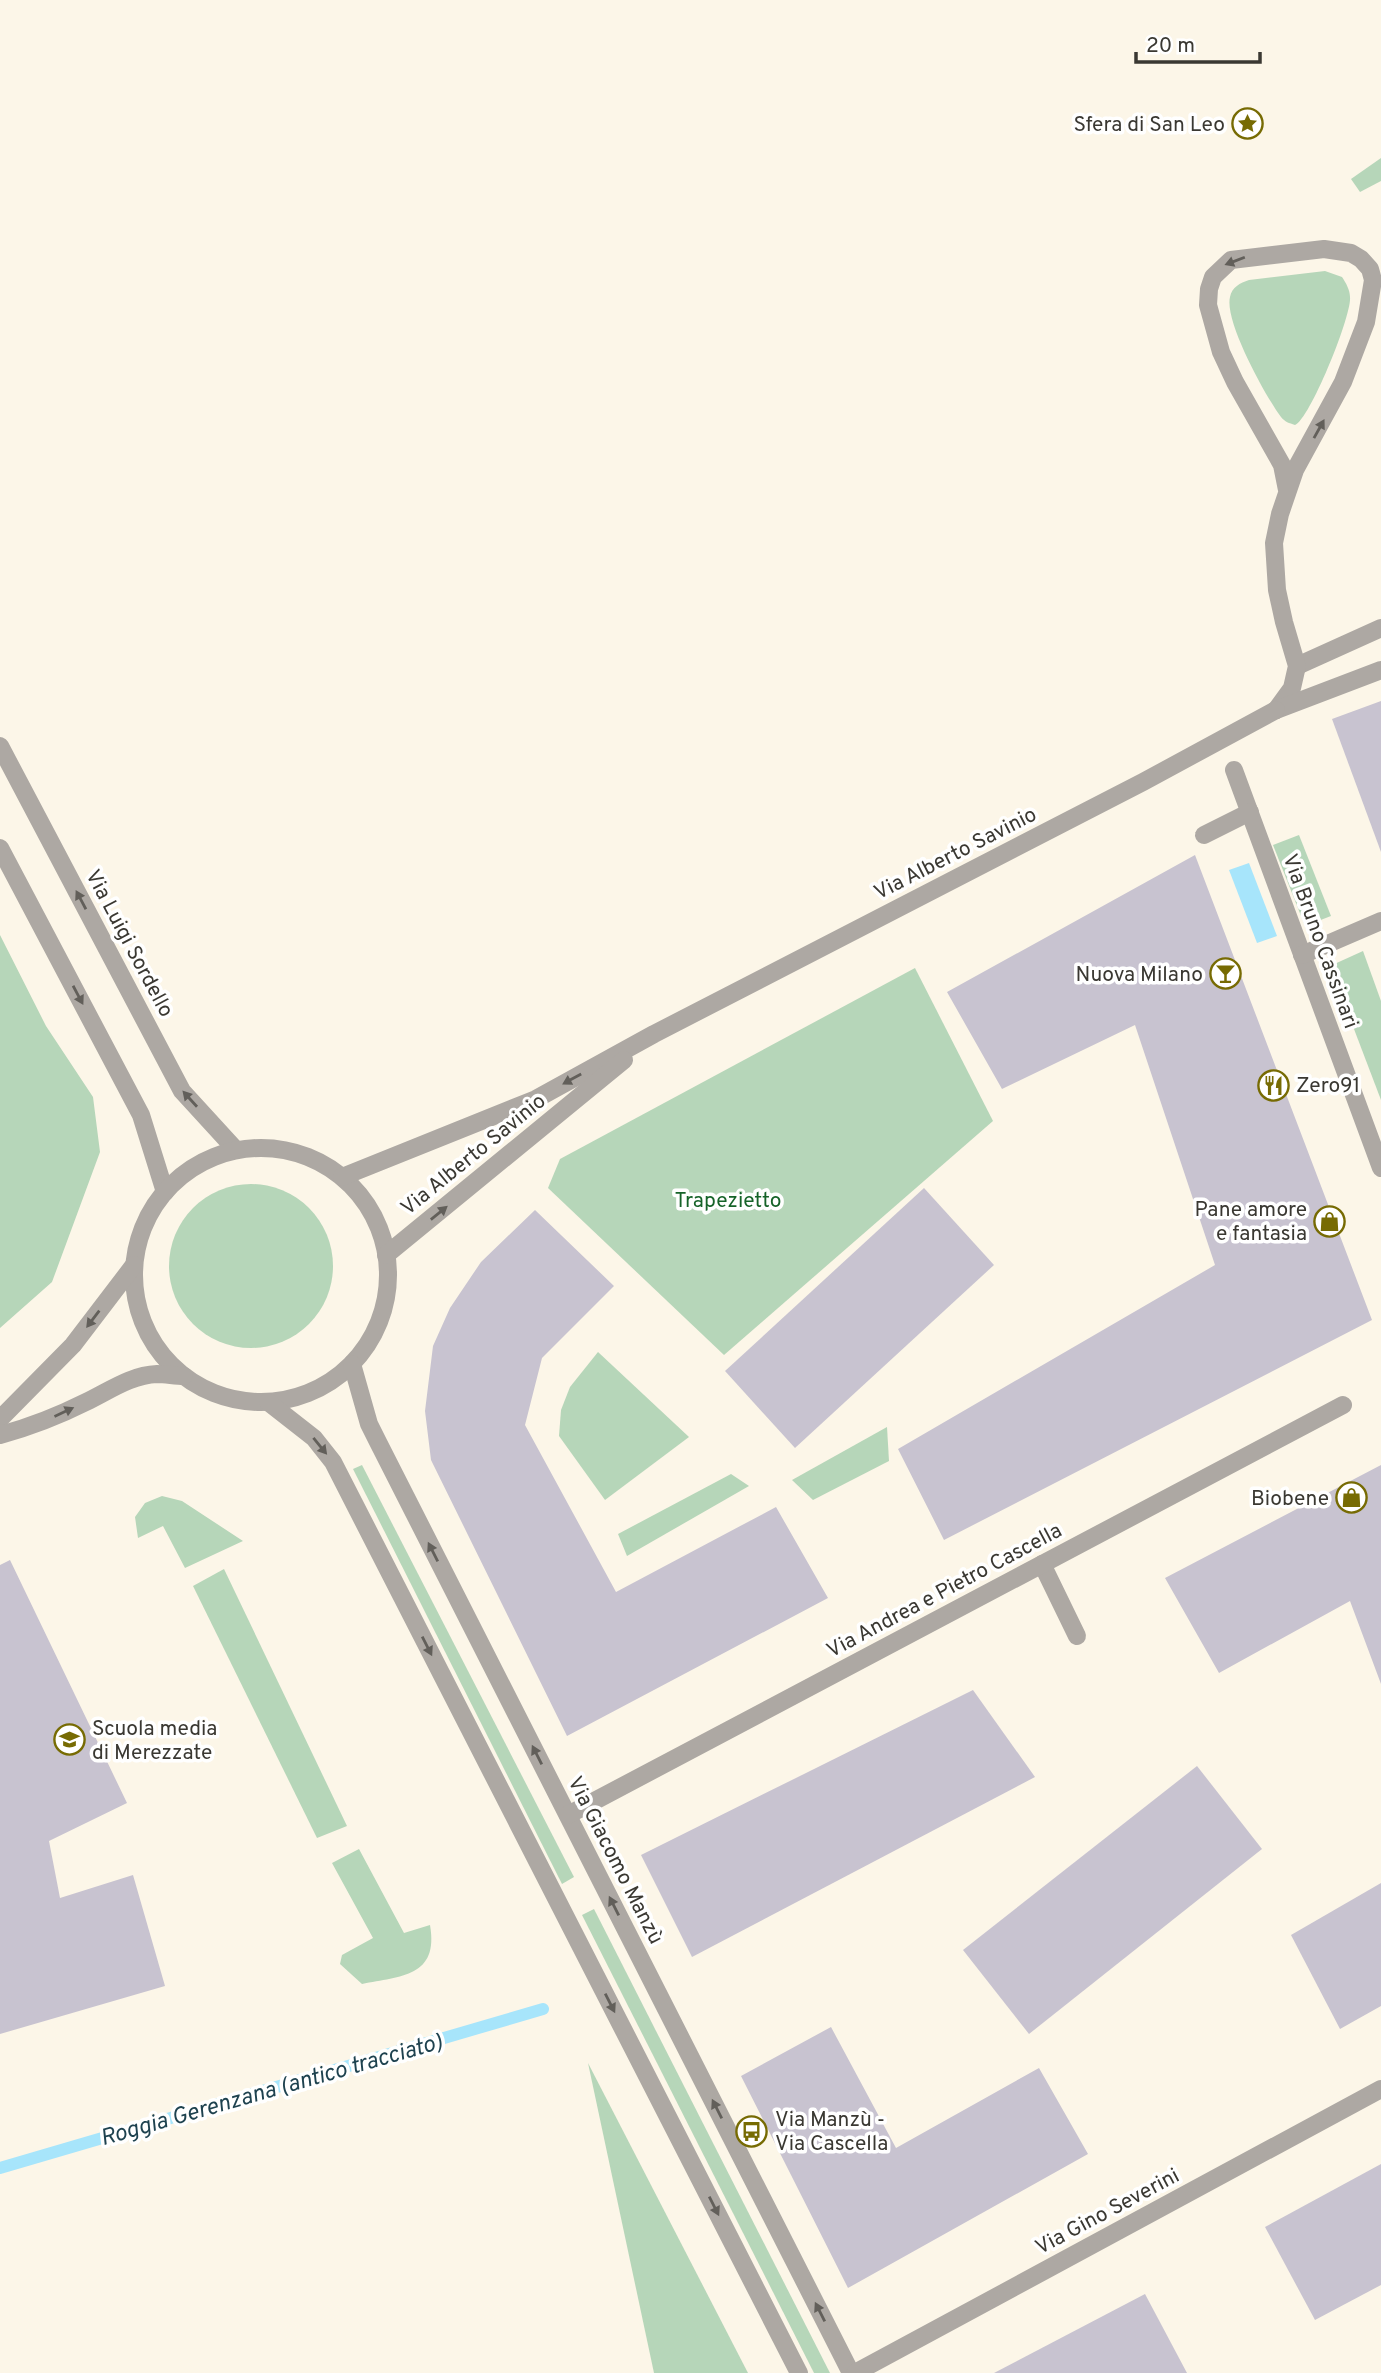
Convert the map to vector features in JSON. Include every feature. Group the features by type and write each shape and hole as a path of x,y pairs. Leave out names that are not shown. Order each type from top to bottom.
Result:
{"street":[{"path":"1276,710 1292,688 1297,666 1284,622 1275,571 1274,543 1287,490 1295,470 1343,382 1366,322 1373,281 1370,269 1362,259 1351,253 1324,250 1231,260 1213,277 1209,289 1208,305 1221,352 1282,465 1287,490"},
{"path":"1297,666 1381,628"},
{"name":"Via Alberto Savinio","path":"342,1177 536,1099 654,1034 1143,782 1276,710 1381,670"},
{"name":"Via Luigi Sordello","path":"0,747 182,1091 236,1150"},
{"name":"Via Bruno Cassinari","path":"1234,769 1381,1168"},
{"path":"1204,835 1250,812"},
{"path":"0,848 141,1115 165,1192"},
{"path":"1302,955 1381,921"},
{"name":"Via Alberto Savinio","path":"386,1255 654,1034"},
{"path":"259,1148 292,1152 324,1164 342,1177 359,1193 372,1212 386,1255 387,1283 382,1314 370,1339 352,1364 327,1383 299,1396 268,1402 224,1397 184,1377 150,1338 140,1316 135,1291 134,1265 139,1238 149,1213 165,1192 185,1173 209,1158 236,1150 259,1148"},
{"path":"0,1419 73,1345 134,1265"},
{"name":"Via Giacomo Manzù","path":"352,1364 369,1424 853,2373"},
{"path":"0,1435 35,1425 138,1377 156,1374 184,1377"},
{"path":"268,1402 314,1438 333,1462 799,2373"},
{"name":"Via Andrea e Pietro Cascella","path":"568,1815 1343,1405"},
{"path":"1042,1564 1077,1636"},
{"name":"Via Gino Severini","path":"853,2373 1381,2090"}],"green space":[{"path":"1381,158 1381,181 1360,192 1351,179"},
{"path":"1325,271 1342,277 1349,292 1349,307 1320,387 1302,419 1295,425 1281,417 1257,377 1233,323 1230,297 1237,286 1249,280"},
{"path":"1299,835 1331,916 1305,926 1273,845"},
{"path":"0,935 46,1026 93,1097 100,1152 52,1282 0,1328"},
{"path":"1363,951 1381,1001 1381,1100 1330,966"},
{"name":"Trapezietto","path":"915,968 993,1121 724,1355 548,1188 560,1159"},
{"path":"251,1184 282,1190 309,1208 327,1235 333,1266 327,1297 309,1324 282,1342 251,1348 220,1342 193,1324 175,1297 169,1266 175,1235 193,1208 220,1190"},
{"path":"598,1352 689,1437 605,1500 559,1436 561,1410 570,1387"},
{"path":"887,1427 889,1461 813,1500 792,1480"},
{"path":"362,1465 574,1877 562,1884 353,1469"},
{"path":"731,1474 749,1486 627,1556 618,1534"},
{"path":"162,1496 182,1501 243,1541 185,1568 163,1526 138,1538 135,1517 145,1503"},
{"path":"224,1569 347,1826 317,1838 193,1586"},
{"path":"359,1849 404,1933 430,1925 431,1942 429,1955 414,1971 403,1976 362,1984 340,1964 342,1955 373,1938 332,1863"},
{"path":"594,1909 830,2373 814,2373 582,1915"},
{"path":"588,2063 748,2373 654,2373"}],"water":[{"path":"1249,863 1277,936 1257,943 1229,870"}],"building":[{"path":"1381,701 1381,852 1332,719"},
{"path":"1195,855 1372,1320 944,1540 898,1449 1215,1265 1135,1025 1002,1089 947,992"},
{"path":"924,1188 994,1265 795,1448 725,1371"},
{"path":"535,1210 614,1286 542,1358 525,1425 616,1592 776,1507 828,1598 567,1736 431,1460 425,1411 433,1346 450,1308 481,1262"},
{"path":"1381,1465 1381,1684 1350,1601 1219,1673 1165,1578"},
{"path":"10,1560 127,1803 49,1841 60,1898 133,1875 165,1986 0,2034 0,1565"},
{"path":"973,1690 1035,1777 692,1957 641,1855"},
{"path":"1197,1766 1262,1849 1029,2034 963,1950"},
{"path":"1381,1883 1381,2006 1340,2029 1291,1935"},
{"path":"831,2027 896,2148 1039,2068 1088,2154 848,2288 741,2076"},
{"path":"1381,2164 1381,2285 1315,2320 1265,2227"},
{"path":"1145,2294 1187,2373 994,2373"}],"waterway":[{"name":"Roggia Gerenzana (antico tracciato)","path":"0,2168 543,2009"}],"place":[{"name":"Sfera di San Leo","path":"1248,124"},
{"name":"Nuova Milano","path":"1226,974"},
{"name":"Zero91","path":"1273,1085"},
{"name":"Pane amore e fantasia","path":"1330,1221"},
{"name":"Biobene","path":"1352,1498"},
{"name":"Scuola media di Merezzate","path":"69,1740"},
{"name":"Via Manzù - Via Cascella","path":"752,2131"}]}
